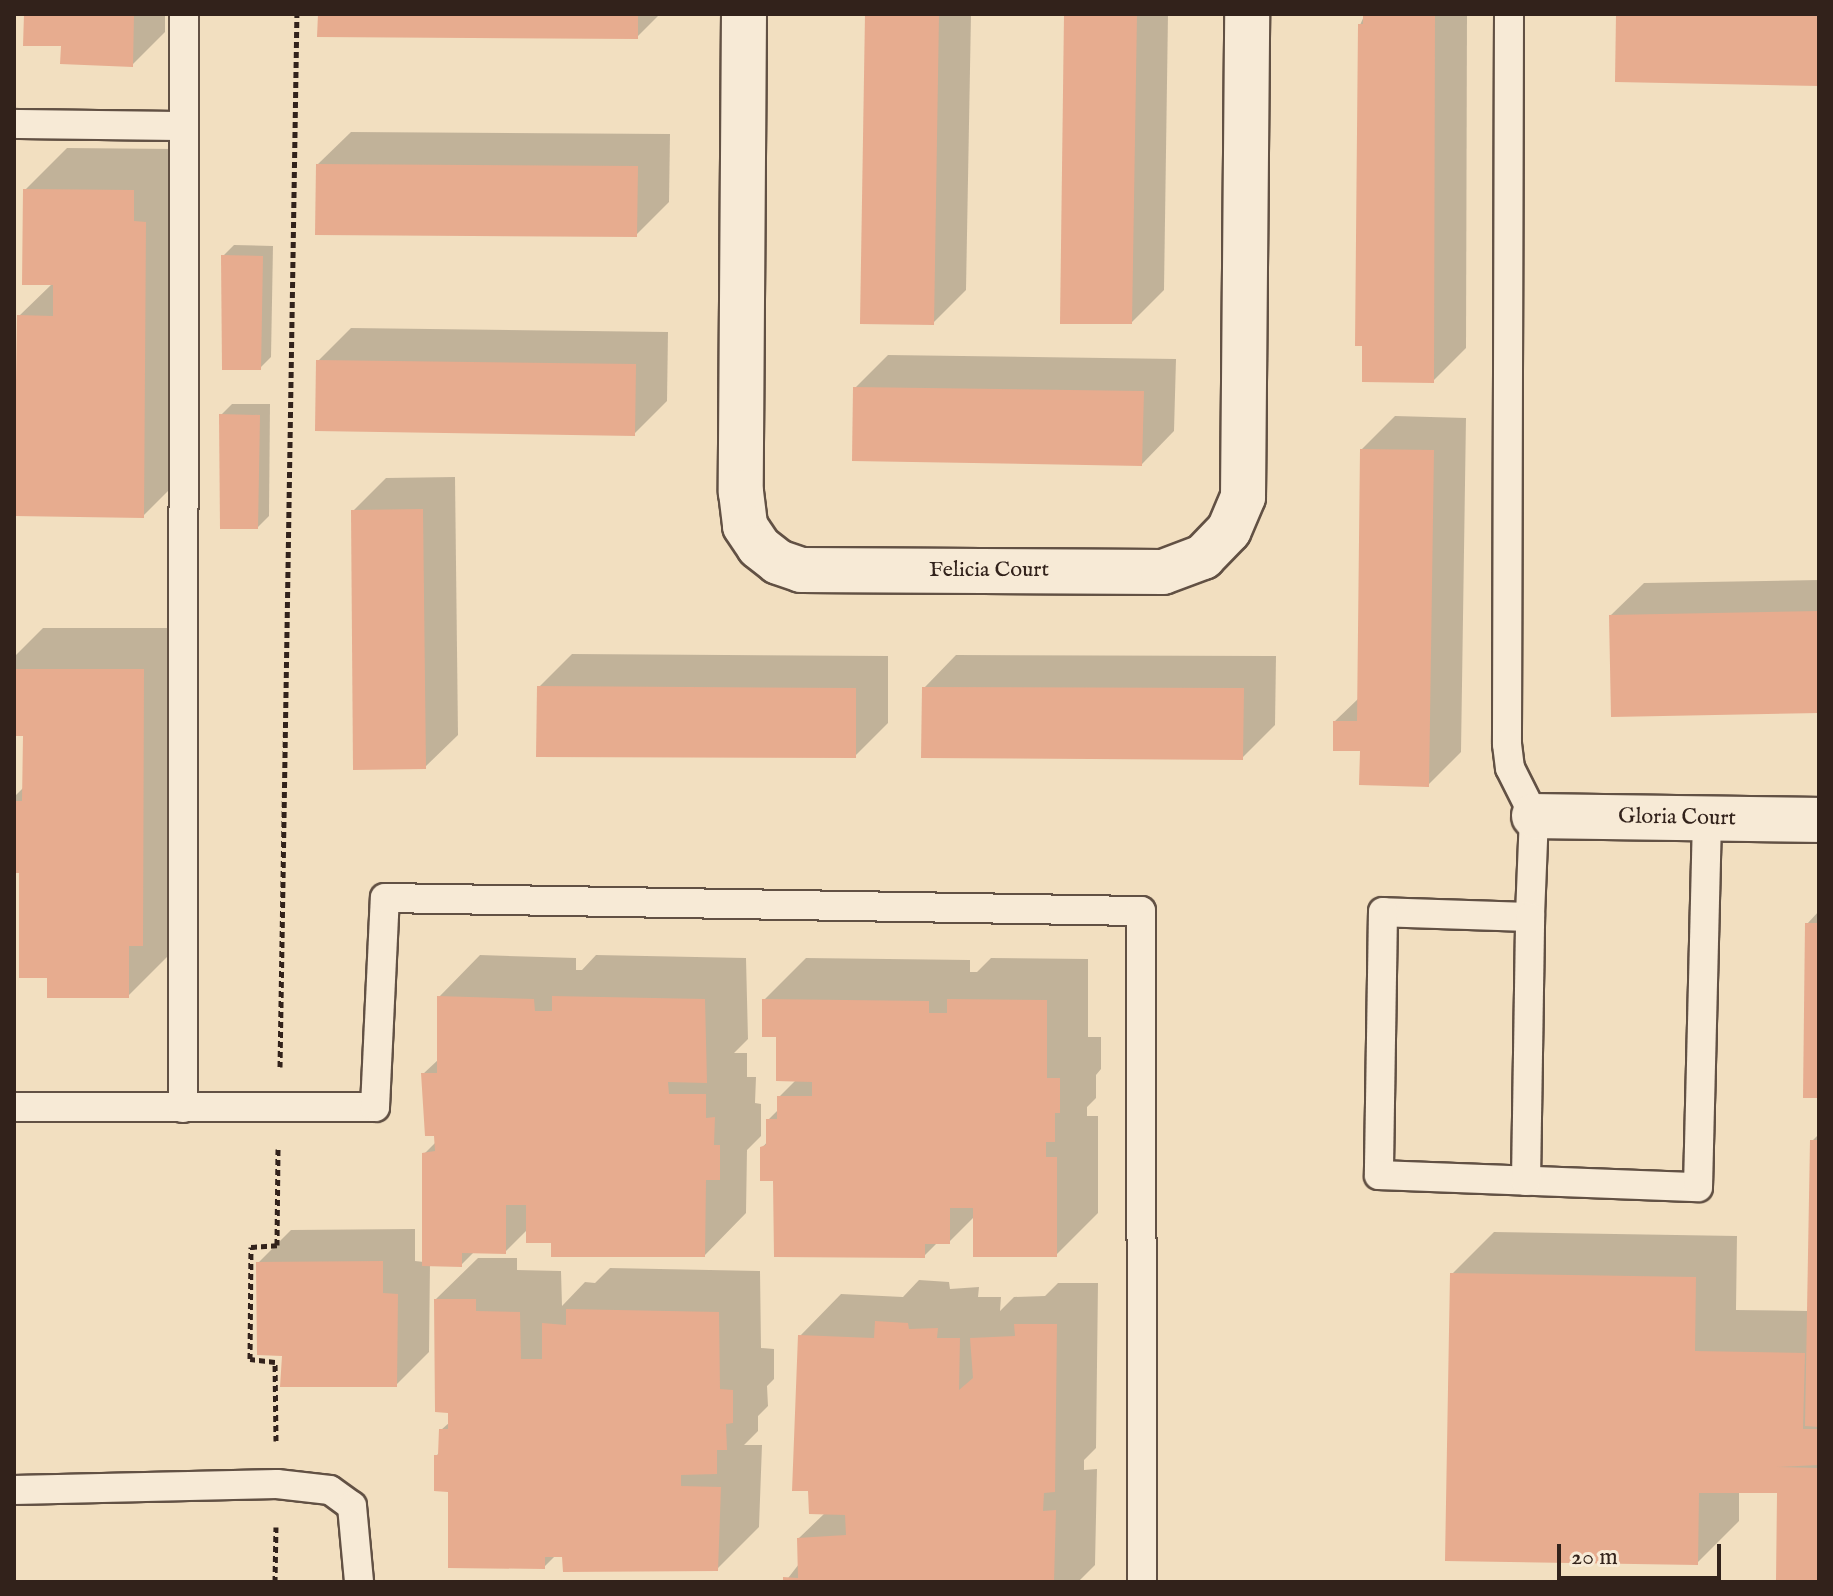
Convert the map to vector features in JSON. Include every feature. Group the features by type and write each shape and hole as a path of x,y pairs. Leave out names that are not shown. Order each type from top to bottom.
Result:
{"street":[{"name":"Felicia Court","path":"744,14 741,492 745,526 759,547 778,562 801,570 1163,572 1203,557 1229,530 1243,497 1247,14"},
{"name":"Gloria Court","path":"1534,816 1819,820"}],"lane":[{"path":"183,1108 184,14"},
{"path":"1509,14 1507,744 1510,768 1534,816 1526,1181"},
{"path":"14,124 183,126"},
{"path":"1530,917 1383,912 1379,1175 1698,1187 1707,818"},
{"path":"14,1107 375,1107 385,898 1141,911 1142,1582"},
{"path":"14,1490 277,1484 330,1490 352,1506 359,1582"}],"path":[{"path":"275,1582 275,1362 250,1359 251,1247 277,1245 297,14"}],"building":[{"path":"24,14 134,14 133,67 60,64 61,46 23,46"},
{"path":"318,14 638,14 638,39 317,37"},
{"path":"865,14 939,14 934,325 860,324"},
{"path":"1064,14 1137,14 1132,324 1060,324"},
{"path":"1363,14 1435,14 1434,383 1362,382 1362,346 1355,346 1358,24 1363,24"},
{"path":"1616,14 1819,14 1819,86 1615,82"},
{"path":"316,164 638,166 637,237 315,235"},
{"path":"23,189 134,190 134,221 146,222 144,518 14,516 17,315 53,316 53,285 22,285"},
{"path":"221,255 263,256 261,370 222,370"},
{"path":"316,360 636,364 635,436 315,431"},
{"path":"853,387 1144,391 1142,466 852,461"},
{"path":"219,414 260,415 258,529 220,529"},
{"path":"1360,449 1434,450 1429,787 1359,785 1360,751 1333,751 1333,721 1357,721"},
{"path":"423,509 426,769 353,770 351,510"},
{"path":"1819,611 1819,713 1611,717 1609,615"},
{"path":"14,669 144,669 143,946 129,946 129,998 47,998 47,978 19,978 19,873 14,873 14,801 22,801 23,736 14,736"},
{"path":"537,686 856,688 856,758 536,757"},
{"path":"922,687 1244,688 1243,760 921,758"},
{"path":"1805,923 1819,923 1819,1098 1803,1098"},
{"path":"437,996 534,999 535,1011 552,1011 552,996 705,999 707,1083 668,1082 669,1094 706,1094 706,1118 715,1117 714,1145 720,1145 720,1180 706,1180 705,1257 551,1257 551,1243 526,1243 526,1205 506,1205 506,1254 462,1253 462,1267 422,1266 422,1153 435,1151 434,1136 425,1136 421,1073 437,1073"},
{"path":"762,999 929,1001 929,1013 947,1013 947,999 1047,1000 1047,1078 1060,1078 1060,1113 1055,1113 1055,1142 1046,1142 1046,1157 1057,1157 1057,1257 973,1257 973,1208 950,1208 950,1244 925,1244 925,1258 774,1257 773,1181 760,1181 760,1147 766,1145 766,1119 777,1119 777,1096 812,1096 812,1082 776,1081 776,1037 762,1037"},
{"path":"1810,1140 1819,1140 1819,1427 1805,1426"},
{"path":"383,1261 383,1293 398,1294 397,1387 280,1387 282,1356 257,1355 256,1262"},
{"path":"1450,1273 1696,1277 1695,1351 1805,1353 1803,1429 1819,1429 1819,1465 1777,1467 1819,1468 1819,1582 1776,1582 1777,1493 1699,1493 1698,1565 1445,1561"},
{"path":"434,1299 476,1299 476,1311 520,1312 521,1359 542,1359 542,1323 566,1325 566,1309 719,1312 720,1389 733,1390 733,1423 726,1424 727,1450 717,1450 717,1474 681,1475 681,1486 721,1487 718,1571 563,1572 562,1557 545,1557 545,1569 448,1568 448,1492 434,1491 434,1455 438,1455 439,1429 448,1429 448,1413 435,1412"},
{"path":"875,1321 908,1323 909,1329 938,1328 937,1338 960,1338 959,1390 973,1378 970,1338 1015,1336 1014,1324 1057,1324 1055,1492 1044,1493 1043,1511 1056,1510 1054,1582 783,1582 783,1577 798,1578 797,1538 846,1535 845,1515 809,1514 808,1491 792,1491 798,1335 874,1338"}]}
